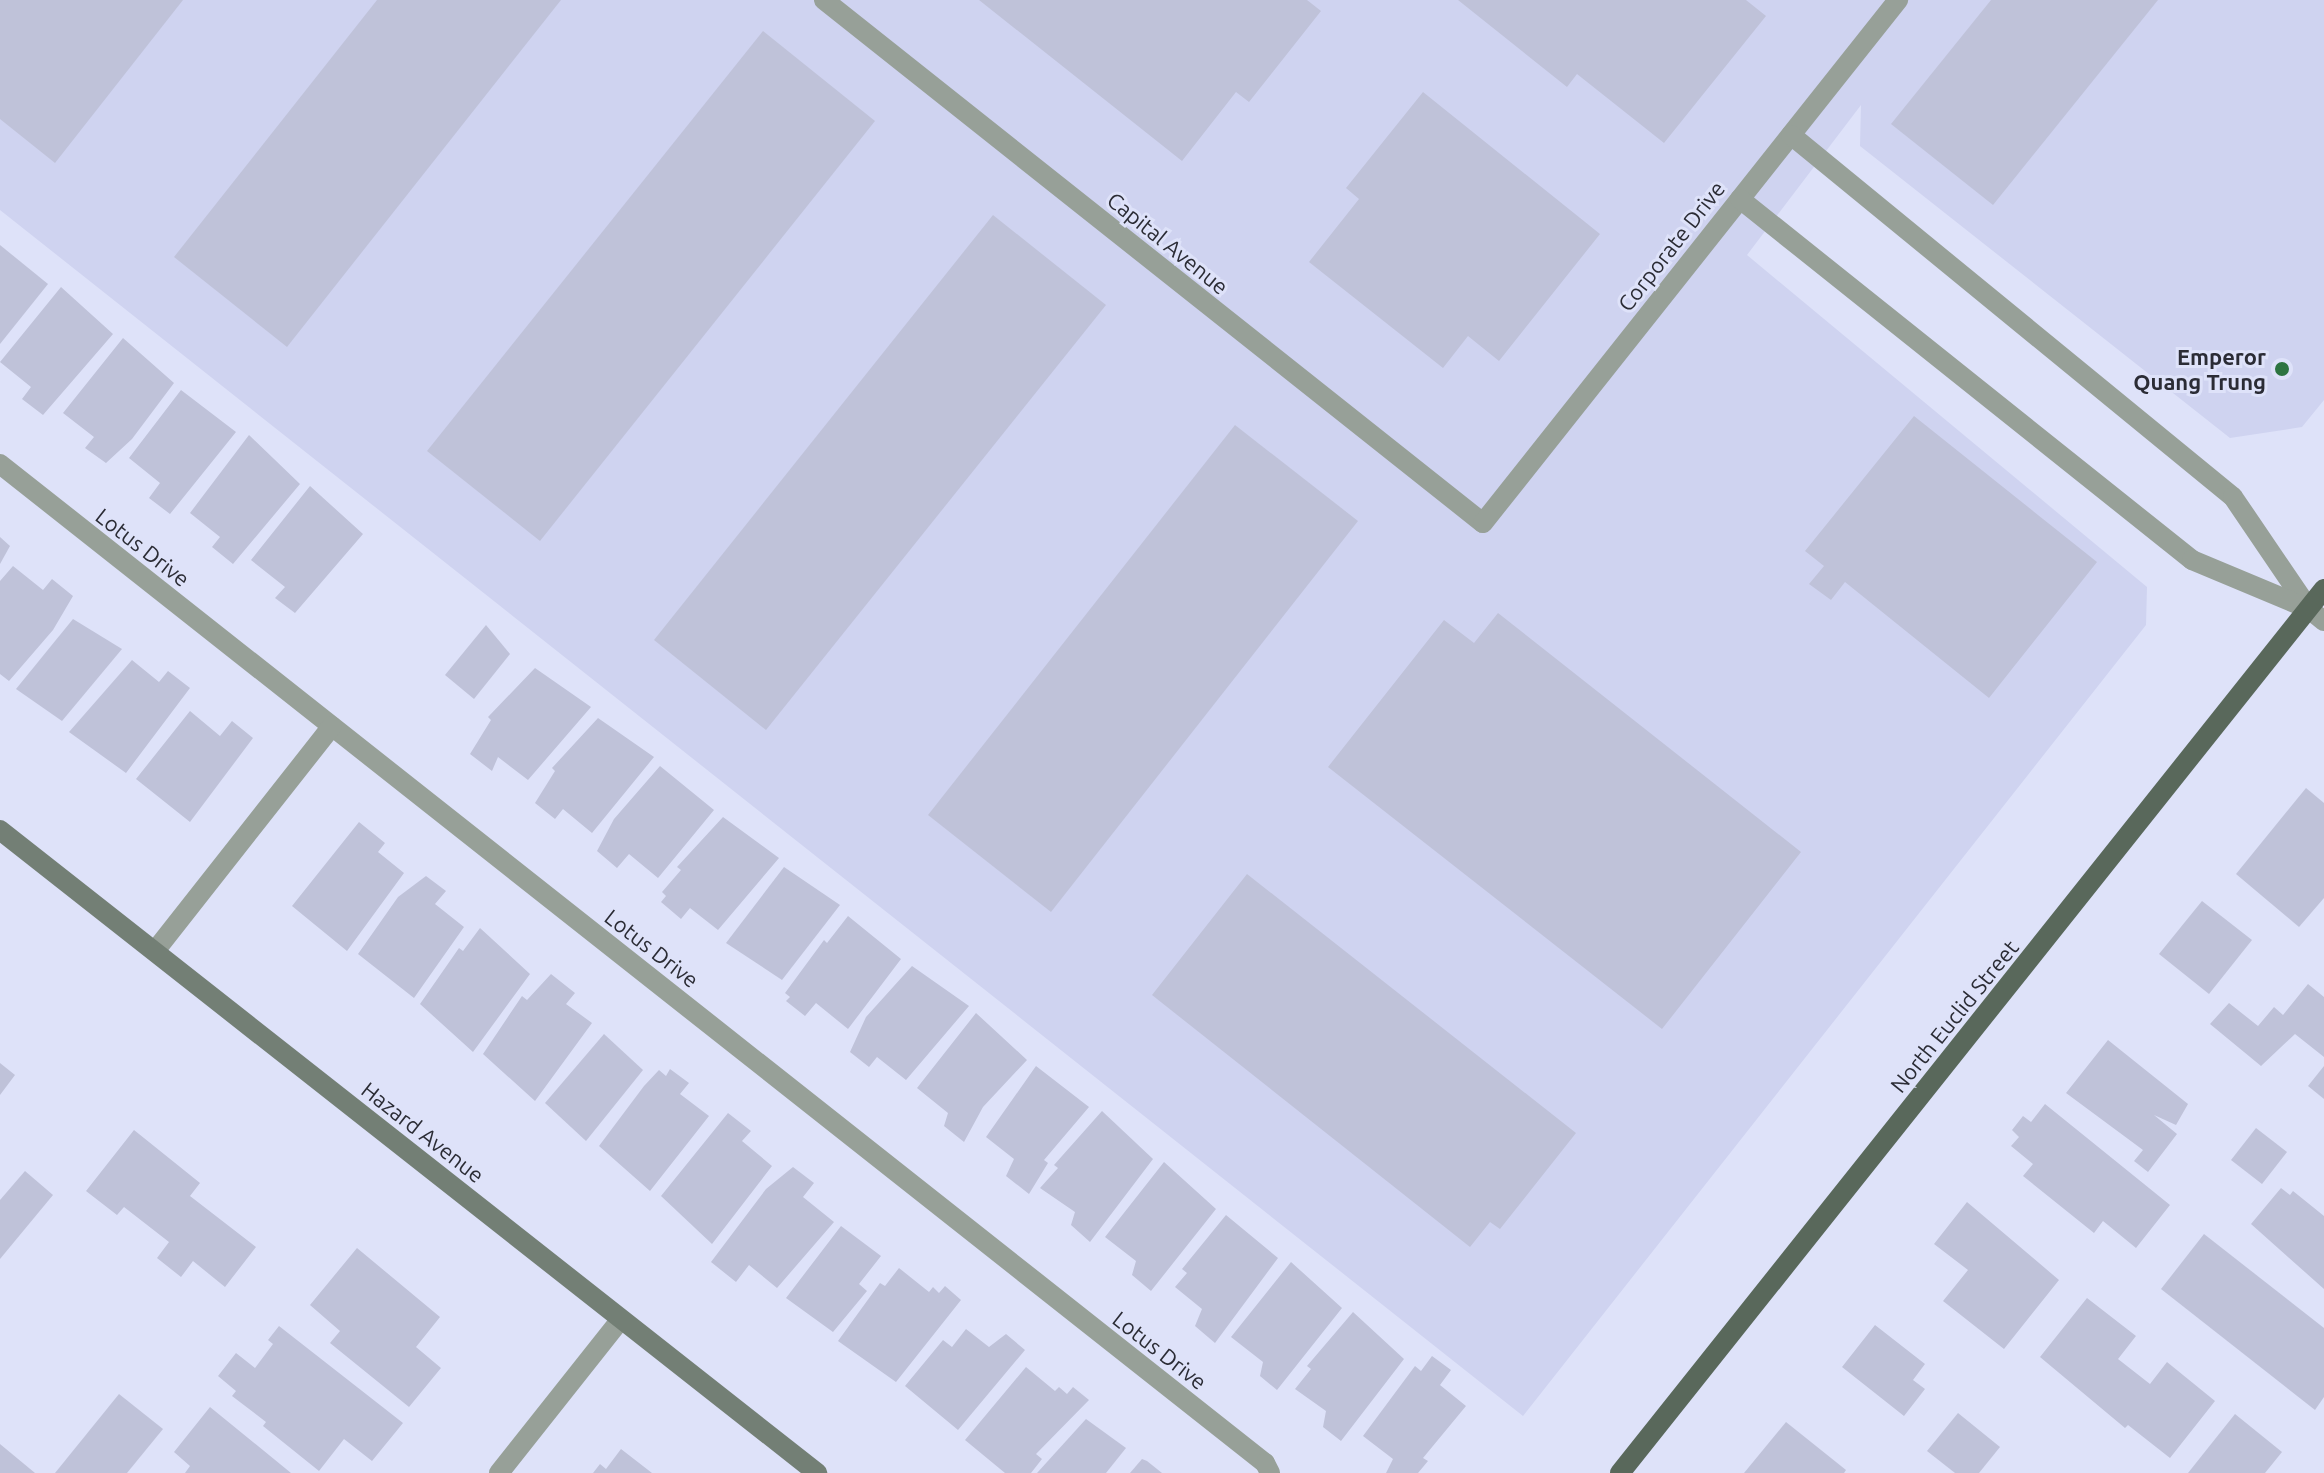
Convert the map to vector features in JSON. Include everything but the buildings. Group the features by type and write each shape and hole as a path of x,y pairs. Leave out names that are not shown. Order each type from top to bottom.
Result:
{"main road":[{"name":"North Euclid Street","path":"1620,1473 2316,615 2324,589"}],"street":[{"name":"Capital Avenue","path":"824,0 1483,523"},
{"name":"Corporate Drive","path":"1483,523 1898,0"},
{"path":"1791,135 2233,497 2316,615"},
{"path":"1740,199 2192,560 2316,615"},
{"name":"Lotus Drive","path":"0,464 1265,1463 1270,1473"},
{"path":"155,951 332,726"},
{"name":"Hazard Avenue","path":"0,830 817,1473"},
{"path":"499,1473 621,1319"}],"shaded area":[{"path":"0,0 2324,0 2324,400 2302,427 2230,438 1860,146 1861,105 1747,255 2147,587 2146,625 1523,1416 0,210"}],"place":[{"name":"Emperor Quang Trung","path":"2282,369"}]}
